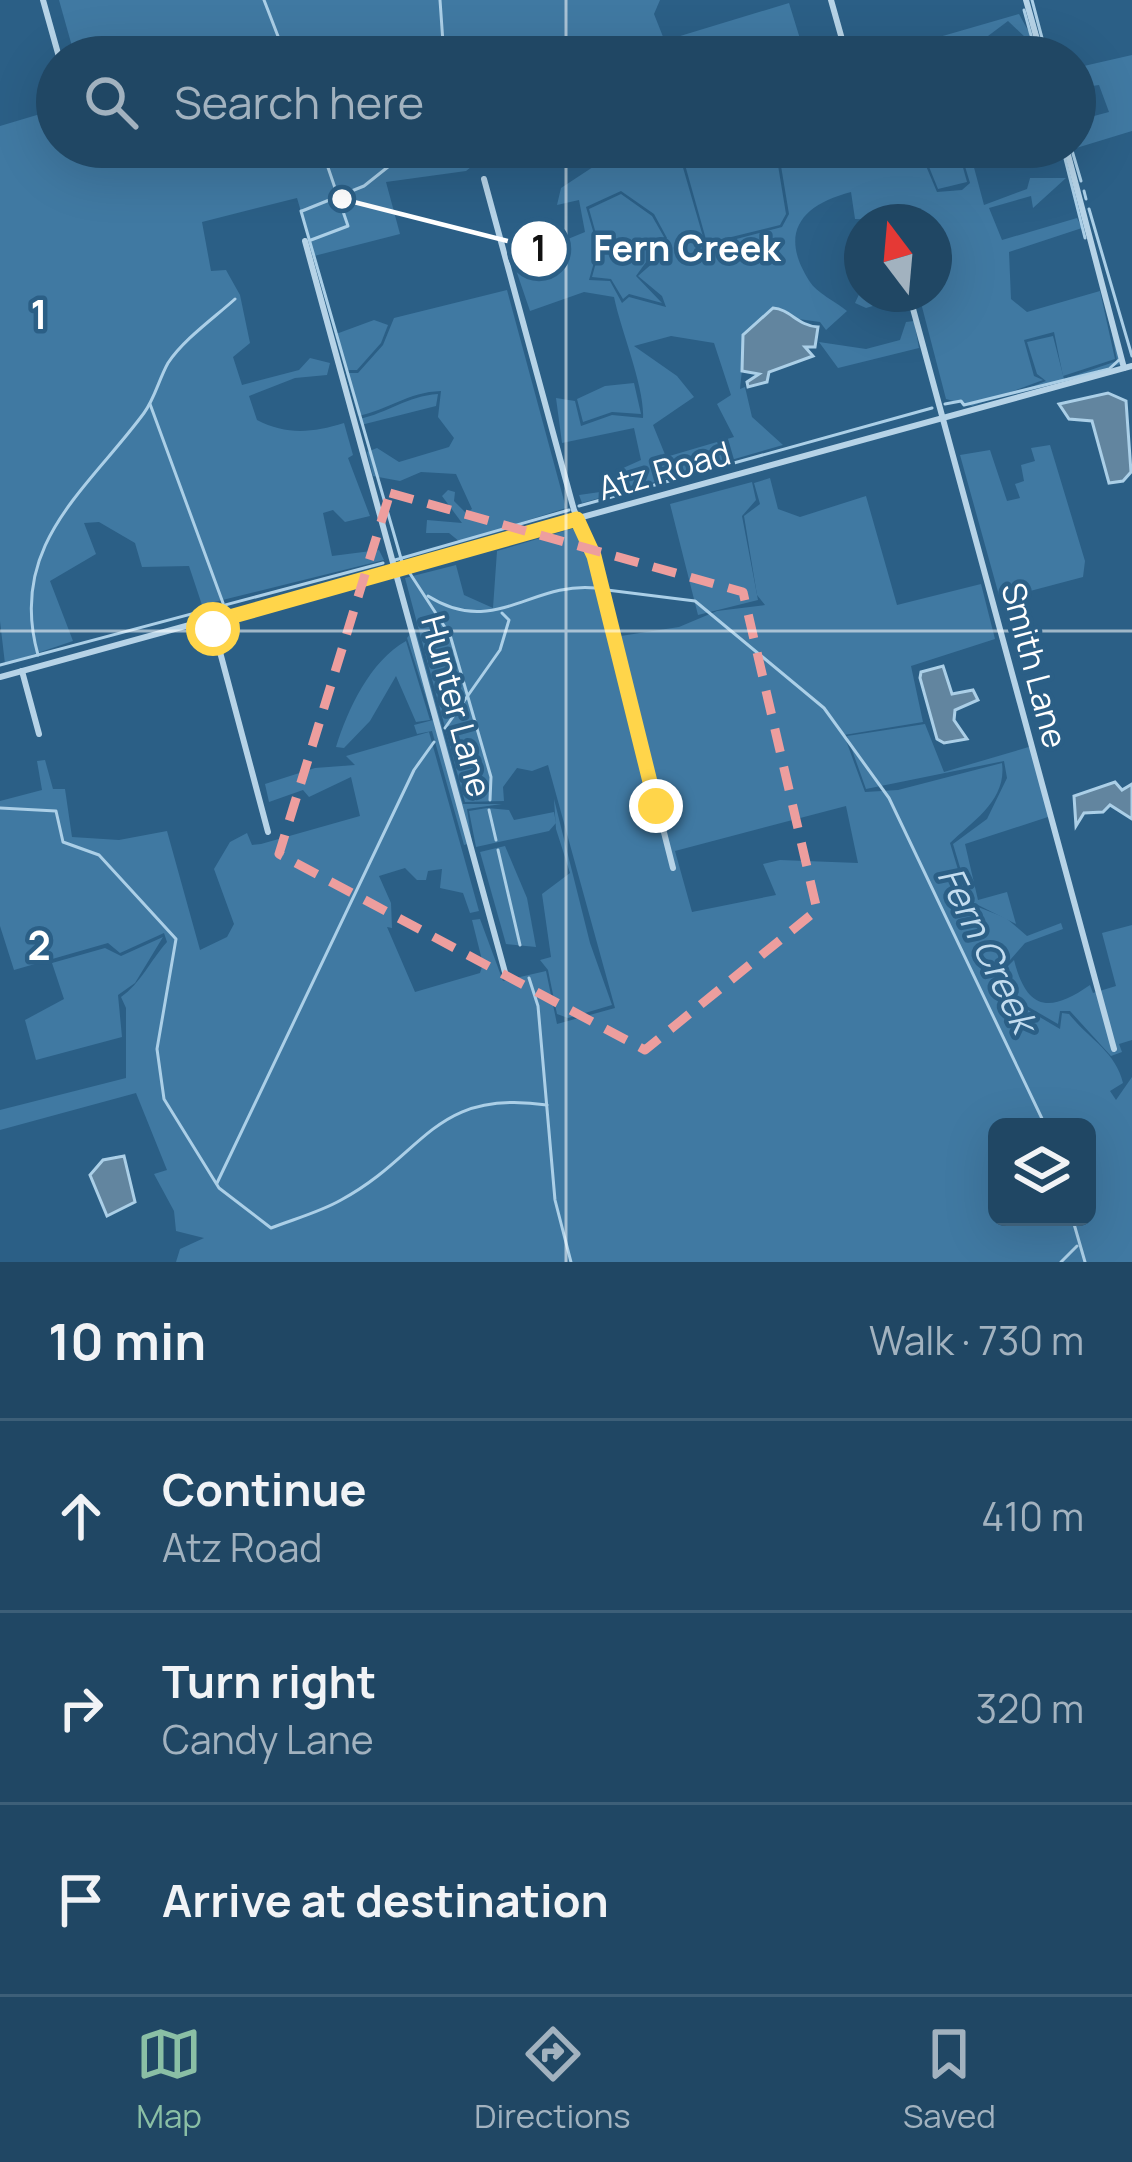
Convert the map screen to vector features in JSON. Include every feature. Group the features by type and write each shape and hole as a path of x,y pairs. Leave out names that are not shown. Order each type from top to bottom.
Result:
{"street":[{"path":"43,0 53,36"},
{"path":"831,0 841,36"},
{"path":"1026,0 1036,36"},
{"path":"1072,168 1128,367"},
{"path":"484,179 577,519 594,556 673,868"},
{"name":"Hunter Lane","path":"305,241 506,976"},
{"name":"Smith Lane","path":"914,312 1114,1049"},
{"name":"Atz Road","path":"0,676 212,622 1128,367"},
{"path":"212,622 268,832"},
{"path":"22,671 39,734"}],"highlighted area":[{"path":"390,493 743,592 817,910 645,1050 279,854"}],"shaded area":[{"path":"59,0 660,0 654,14 663,36 69,36"},
{"path":"789,3 799,36 680,36"},
{"path":"1019,14 1030,34 1024,36 1008,21 988,36 943,36"},
{"path":"1132,55 1132,131 1096,142 1096,115 1109,112 1096,85 1096,63"},
{"path":"36,115 36,168 470,168 386,182 400,234 314,256 297,198 202,222 211,271 226,270 240,295 250,343 233,357 242,385 299,370 310,358 330,363 327,375 295,378 249,396 257,420 278,428 310,430 344,423 353,455 348,458 370,516 345,522 333,510 323,513 332,556 379,550 384,560 202,605 189,566 142,567 135,543 99,522 84,523 96,554 50,581 73,641 5,664 0,621 0,126"},
{"path":"591,168 683,168 706,247 782,227 789,214 781,168 927,168 937,192 962,190 970,183 966,168 974,168 984,205 1027,189 1030,178 1066,178 1033,208 1031,196 989,208 1002,240 1077,218 1082,228 1009,252 1011,299 1027,312 1100,291 1115,359 1063,376 1054,332 1024,340 1034,376 1043,380 972,406 946,399 923,312 952,312 952,204 853,204 851,192 808,213 796,235 796,249 810,282 846,312 826,330 820,322 791,318 743,360 740,389 745,387 752,417 783,445 582,503 579,495 600,492 621,469 641,460 634,428 562,443 556,398 575,401 581,426 612,415 643,418 614,297 584,292 530,311 515,267 524,257 585,232 579,200 557,205 561,188","holes":["621,191 654,214 667,238 654,262 638,276 662,296 666,307 629,297 622,303 610,281 589,280 598,248 586,207","671,336 714,343 731,395 717,404 734,437 666,457 653,425 694,397 677,376 634,346"]},
{"path":"686,168 778,168 786,214 780,225 707,243"},
{"path":"930,168 963,168 967,182 938,189"},
{"path":"621,194 652,216 664,237 636,276 662,303 629,294 623,299 611,279 592,277 600,248 589,209"},
{"path":"507,290 566,508 460,542 449,533 426,533 427,520 462,523 442,496 448,490 455,492 454,501 466,513 472,509 456,474 421,472 400,481 373,476 367,452 377,448 399,462 449,447 454,438 438,417 441,391 418,394 358,416 346,373 358,373 383,345 394,318"},
{"path":"773,308 818,327 815,347 805,347 813,356 769,372 767,382 748,387 747,382 759,374 742,371 743,335"},
{"path":"374,320 388,325 381,343 357,370 346,370 336,334"},
{"path":"914,321 919,348 838,368 819,342 866,349 900,340 906,322"},
{"path":"1111,328 1121,364 1016,393 1046,381 1037,374 1027,342 1053,336 1064,379 1117,361"},
{"path":"634,383 641,414 612,412 583,422 577,399 605,386"},
{"path":"1108,393 1126,401 1131,472 1123,481 1109,483 1092,421 1069,419 1059,404"},
{"path":"438,394 436,406 361,425 359,419"},
{"path":"1050,445 1085,561 1083,577 1000,599 960,455 990,450 1007,501 1020,498 1015,484 1024,481 1021,465 1035,461 1031,448"},
{"path":"770,478 778,509 800,517 866,496 897,605 981,584 995,639 911,666 923,722 844,735 865,792 898,790 1002,763 994,799 950,843 968,903 1006,918 1027,936 1061,923 1063,929 1025,943 1003,968 1009,999 1060,1029 1062,1013 1069,1014 1119,1072 1123,1083 1110,1091 1116,1100 1132,1077 1132,1262 176,1262 180,1249 204,1238 176,1231 174,1211 154,1174 167,1170 136,1093 0,1130 0,1110 126,1078 126,1008 121,997 167,942 164,933 120,953 108,943 14,970 0,926 0,801 42,790 37,761 45,760 53,789 65,789 72,837 119,840 167,831 200,950 227,937 234,924 214,869 230,842 247,833 252,845 261,844 360,816 351,777 309,797 303,790 269,802 265,784 315,768 355,765 346,756 429,732 479,911 470,913 463,893 440,888 442,869 428,871 426,880 417,880 405,868 379,876 391,903 392,928 387,927 415,992 480,973 483,964 472,920 480,919 503,981 546,971 557,1024 615,1008 548,765 532,771 517,768 503,787 504,801 465,802 405,578 456,565 464,595 493,608 497,551 581,526 614,637 679,627 717,611 765,605 757,595 744,516 760,504 754,483","holes":["846,806 858,863 780,860 763,864 776,895 692,912 675,851"]},
{"path":"752,482 756,500 742,516 758,600 698,615 670,504"},
{"path":"415,628 463,804 502,804 467,809 472,843 464,845 432,731 417,734 414,725 433,720 407,638"},
{"path":"406,641 430,720 416,722 396,676 370,721 344,748 336,747 371,673"},
{"path":"943,666 952,694 973,690 978,700 955,710 954,720 967,739 944,743 937,739 920,678 921,672"},
{"path":"925,724 944,772 1032,746 1051,816 965,844 978,900 1007,892 1016,924 970,901 953,844 987,819 1007,778 1004,761 866,789 847,736"},
{"path":"1115,782 1122,790 1132,784 1132,819 1110,805 1103,812 1084,813 1076,826 1074,796"},
{"path":"554,799 590,943 612,1005 568,1018 557,1014 548,970 540,960 551,957 542,894 570,873 556,829"},
{"path":"509,810 514,820 554,812 556,823 549,831 476,847 469,811"},
{"path":"505,846 527,898 536,947 506,944 480,852"},
{"path":"1132,925 1132,1040 1119,1044 1122,1052 1111,1056 1070,1011 1060,1011 1058,1024 1011,997 1005,969 1014,960 1026,989 1042,1002 1063,1000 1090,985 1093,993 1116,986 1102,933"},
{"path":"163,937 135,983 118,995 122,1037 36,1060 25,1020 64,999 52,963 105,948 121,956"},
{"path":"124,1156 135,1202 107,1216 90,1175 103,1160"}],"waterway":[{"name":"Fern Creek","path":"264,0 278,36"},
{"path":"440,0 443,36"},
{"path":"1032,0 1041,36"},
{"path":"1024,10 1031,36"},
{"name":"Fern Creek","path":"311,240 348,226 328,168"},
{"path":"302,211 364,186 387,168"},
{"path":"1067,168 1085,238"},
{"path":"1077,168 1081,181"},
{"path":"1084,191 1086,199"},
{"path":"1089,209 1132,356"},
{"name":"Fern Creek","path":"301,211 402,562"},
{"path":"38,655 31,616 34,581 58,521 144,413 175,354 235,299"},
{"path":"945,404 961,401 964,405 1109,369 1119,360"},
{"path":"150,404 223,603"},
{"path":"579,506 932,408"},
{"path":"395,560 569,510"},
{"path":"0,665 383,563"},
{"name":"Fern Creek","path":"409,572 450,635 491,777 490,800"},
{"name":"Fern Creek","path":"428,596 473,611 573,588 596,588"},
{"name":"Fern Creek","path":"607,590 695,601 824,708 889,798 1042,1118"},
{"path":"445,728 500,650 509,620 502,613"},
{"path":"217,1183 414,770 434,742"},
{"path":"0,808 56,811 63,842 99,855 176,939 157,1049 164,1099 219,1188 271,1228 341,1200 454,1116 509,1102 547,1105"},
{"name":"Fern Creek","path":"489,810 496,840"},
{"name":"Fern Creek","path":"498,850 520,945"},
{"name":"Fern Creek","path":"529,978 538,1006 555,1200 571,1262"},
{"name":"Fern Creek","path":"1075,1226 1085,1262"},
{"name":"Fern Creek","path":"1061,1262 1077,1246"}],"place":[{"name":"Fern Creek","path":"342,199"}],"route":[{"path":"213,629 212,622 577,519 594,556 656,806"}]}
